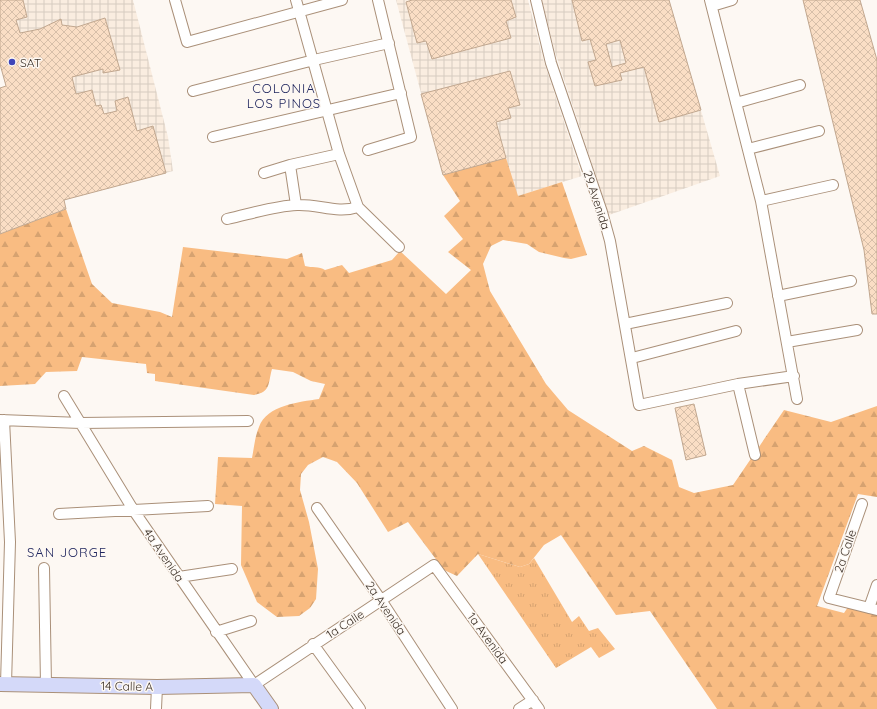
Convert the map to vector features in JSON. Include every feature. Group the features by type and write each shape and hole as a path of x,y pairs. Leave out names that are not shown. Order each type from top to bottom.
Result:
{"street":[{"path":"174,0 187,42 342,0"},
{"path":"296,0 314,60 338,154 358,208 399,247"},
{"path":"368,150 410,137 401,93 378,0"},
{"name":"29 Avenida","path":"536,0 551,63 610,241 632,358 639,405 738,384"},
{"path":"732,0 711,3 761,201 797,399"},
{"path":"193,92 314,60 389,43"},
{"path":"736,103 800,85"},
{"path":"213,137 327,109 401,93"},
{"path":"748,149 819,131"},
{"path":"264,173 290,165 338,154"},
{"path":"290,165 296,205"},
{"path":"761,201 833,185"},
{"path":"227,219 296,205 335,211 358,208"},
{"path":"778,296 851,281"},
{"path":"625,324 727,303"},
{"path":"787,342 857,330"},
{"path":"632,358 736,331"},
{"path":"755,455 738,384 794,376"},
{"name":"4a Avenida","path":"64,396 134,511 270,709"},
{"path":"3,684 5,542 2,420 81,422 248,421"},
{"name":"2a Calle","path":"862,504 829,598 873,609"},
{"path":"59,514 208,506"},
{"name":"2a Avenida","path":"317,508 381,600 452,709"},
{"name":"1a Calle","path":"254,685 432,565 436,566"},
{"name":"1a Avenida","path":"436,566 539,709"},
{"path":"44,568 46,685"},
{"path":"179,578 232,568"},
{"path":"873,609 877,585"},
{"path":"216,632 251,621"},
{"path":"313,644 360,709"},
{"name":"14 Calle A","path":"3,684 157,687 254,685"},
{"path":"156,709 157,687"},
{"path":"519,709 533,700"}],"shaded area":[{"path":"11,0 133,0 168,137 173,171 64,200"},
{"path":"396,0 528,0 544,62 582,176 518,196 443,175"},
{"path":"542,0 669,0 720,176 609,215 555,52"}],"green space":[{"path":"506,158 518,196 562,182 587,255 571,259 564,258 539,252 527,244 503,240 491,246 483,264 490,291 546,384 568,410 632,451 644,446 672,460 679,487 694,493 733,485 784,410 831,422 877,406 877,497 858,494 817,606 844,613 848,607 877,615 877,709 717,709 650,611 616,615 561,535 544,545 529,564 520,567 478,554 457,576 444,570 408,522 388,532 357,483 337,462 323,457 308,465 301,474 300,490 309,522 318,569 316,599 310,608 299,616 277,617 257,602 241,565 242,506 215,504 218,457 252,458 256,434 263,420 276,409 284,406 319,399 325,384 311,381 293,372 272,369 266,389 259,394 254,395 155,381 155,374 147,373 146,364 82,357 77,371 46,372 35,384 0,386 0,234 66,209 92,284 112,303 160,312 172,317 183,247 287,259 302,253 305,266 325,270 342,265 349,273 392,260 400,251 446,294 471,270 448,252 463,239 444,216 460,201 443,175"},
{"path":"478,554 520,567 529,564 534,558 572,622 579,616 589,631 598,628 615,649 599,658 591,647 556,668"}],"building":[{"path":"0,0 23,0 27,17 16,20 20,33 40,29 61,19 62,25 77,27 105,18 120,70 103,73 103,69 72,77 76,94 92,90 96,106 101,105 104,114 117,111 115,101 128,97 137,131 153,126 166,173 64,200 66,209 0,234 0,88 6,86 0,64"},
{"path":"412,0 511,0 516,17 506,21 511,38 432,59 426,41 417,43 406,2"},
{"path":"572,0 669,0 701,110 659,122 644,67 620,73 622,80 595,86 588,62 596,60 590,39 582,41","holes":["620,40 626,63 612,67 606,44"]},
{"path":"803,0 860,0 877,60 877,314 872,314 864,250"},
{"path":"510,71 520,105 508,108 511,118 496,122 506,158 443,175 421,94"},
{"path":"694,404 706,455 686,460 675,408"}],"place":[{"name":"SAT","path":"12,62"}],"district":[{"name":"COLONIA LOS PINOS","path":"284,96"},
{"name":"SAN JORGE","path":"67,552"}]}
